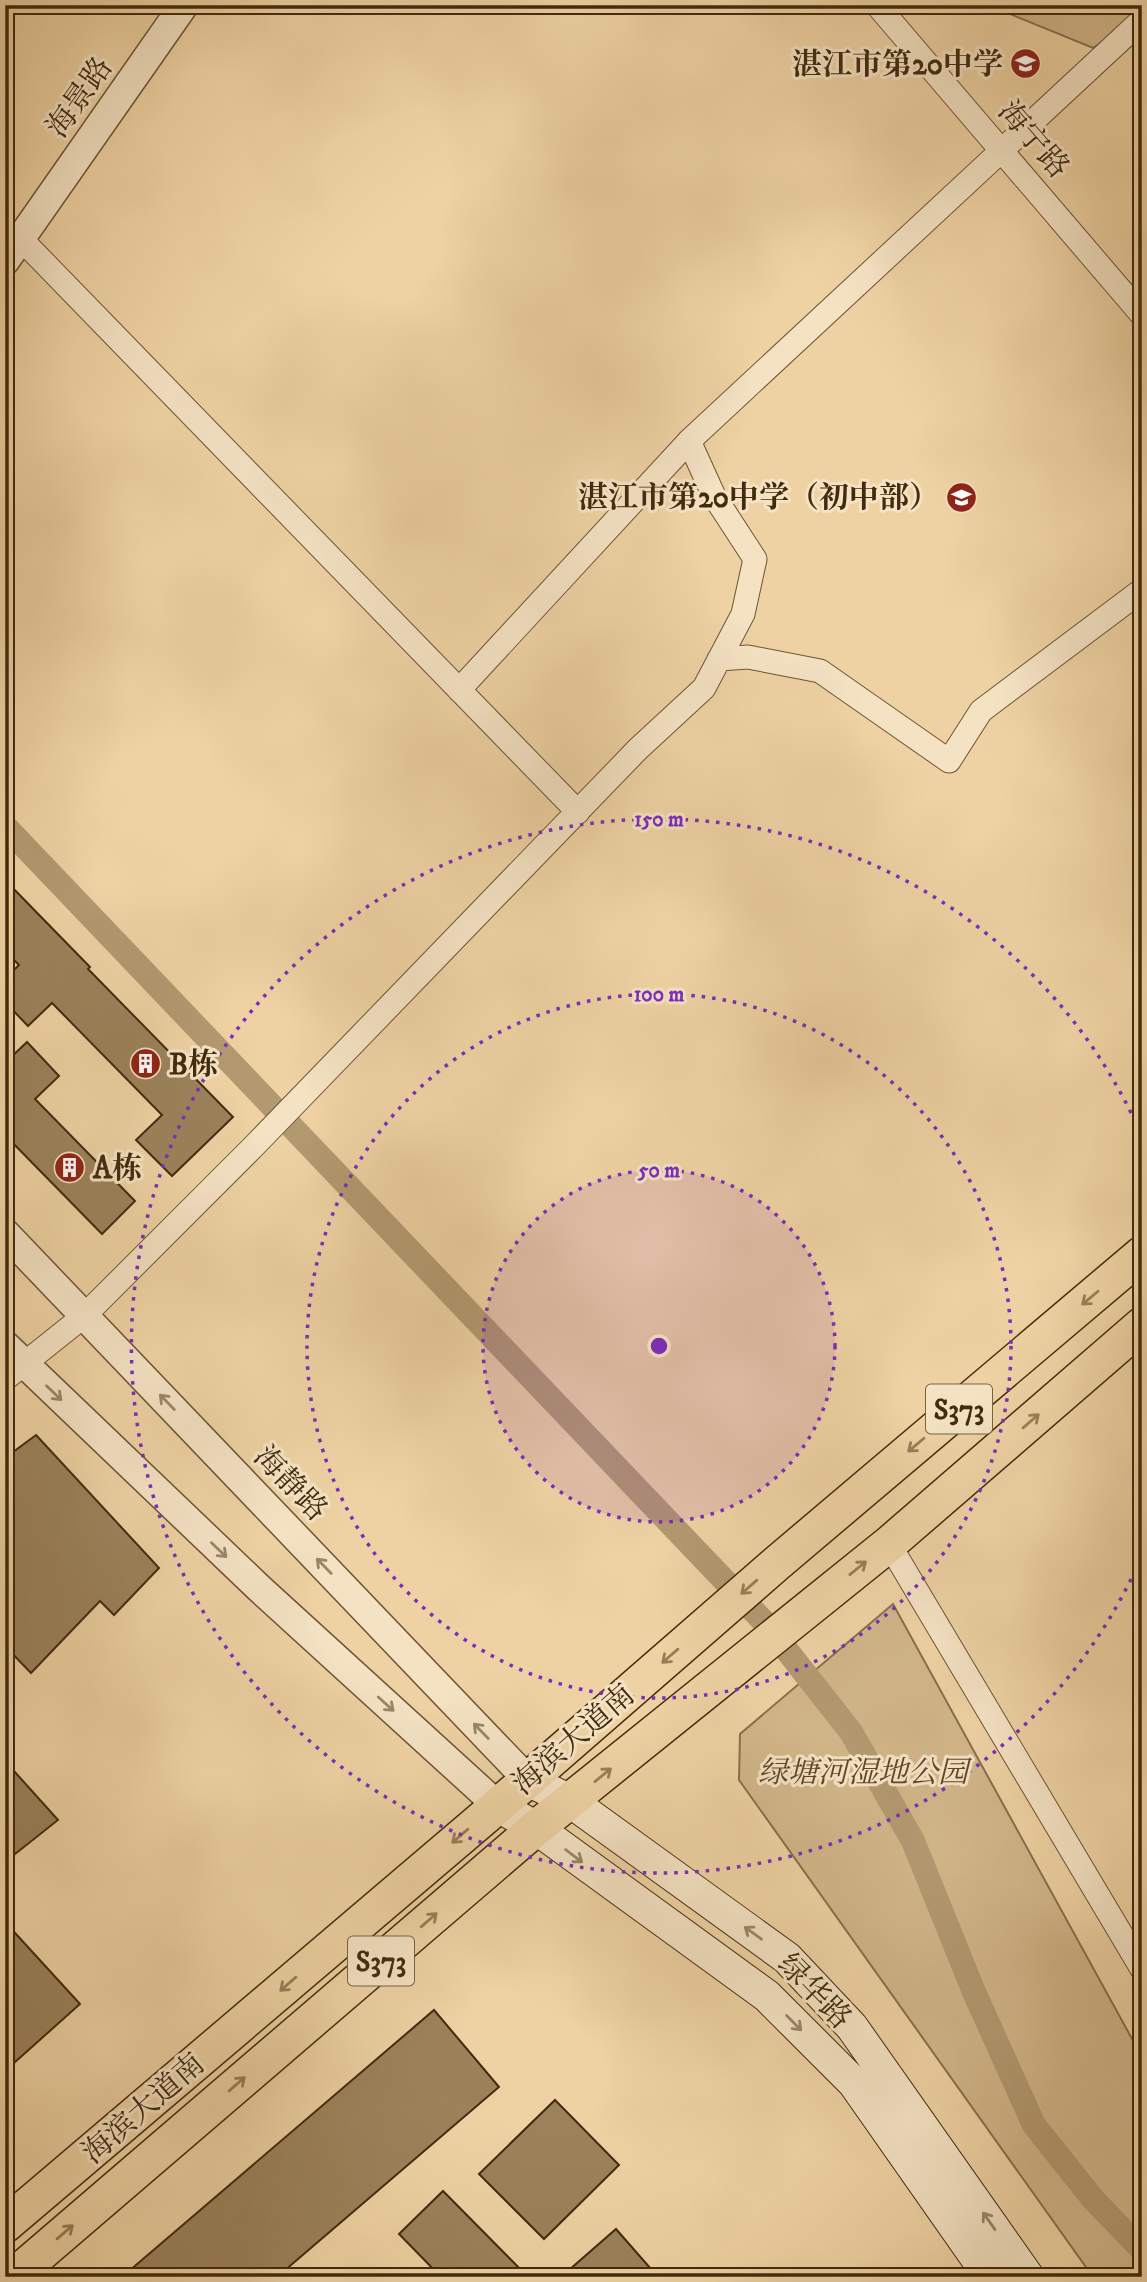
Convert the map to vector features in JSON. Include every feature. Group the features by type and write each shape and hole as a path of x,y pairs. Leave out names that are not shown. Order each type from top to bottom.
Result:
{"main road":[{"name":"海滨大道南","path":"5,2225 1142,1254"},
{"name":"海滨大道南","path":"13,2277 536,1828 889,1544 1142,1325"},
{"name":"绿华路","path":"528,1780 570,1801 787,1958 852,2027 1028,2277"},
{"name":"绿华路","path":"497,1805 536,1828 767,1996 854,2083 990,2277"}],"street":[{"name":"海景路","path":"13,250 184,5"},
{"name":"海宁路","path":"877,5 1142,315"},
{"path":"459,690 689,441 1142,20"},
{"path":"13,250 459,690 578,812"},
{"path":"497,1805 11,1363 84,1316 254,1146 638,748 704,688 743,614 755,559 714,496 689,441"},
{"path":"719,659 748,657 820,671 949,761 981,711 1142,590"},
{"name":"海静路","path":"5,1233 528,1780"},
{"path":"889,1544 1142,1969"}],"green space":[{"path":"988,5 1142,5 1142,8 1109,38 1093,48"},
{"name":"绿塘河湿地公园","path":"893,1604 1142,2057 1142,2277 1093,2277 739,1780 740,1734"}],"building":[{"name":"B栋","path":"5,880 233,1117 172,1176 136,1140 162,1115 52,1003 28,1026 5,1002 5,979 19,965 5,951"},
{"name":"A栋","path":"27,1042 59,1076 35,1099 135,1201 102,1234 5,1135 5,1063"},
{"path":"36,1435 159,1568 114,1615 100,1601 31,1673 5,1646 5,1458"},
{"path":"5,1761 58,1820 5,1862"},
{"path":"5,1922 80,2004 5,2071"},
{"path":"434,2010 499,2087 277,2277 122,2277"},
{"path":"555,2100 619,2165 544,2239 479,2174"},
{"path":"443,2191 528,2277 441,2277 399,2234"},
{"path":"616,2229 658,2277 561,2277"}],"waterway":[{"path":"5,826 766,1624 851,1732 913,1841 974,1992 1034,2125 1093,2199 1142,2250"}],"place":[{"name":"湛江市第20中学","path":"1026,64"},
{"name":"湛江市第20中学（初中部）","path":"962,497"},
{"name":"B栋","path":"146,1064"},
{"name":"A栋","path":"70,1168"}]}
